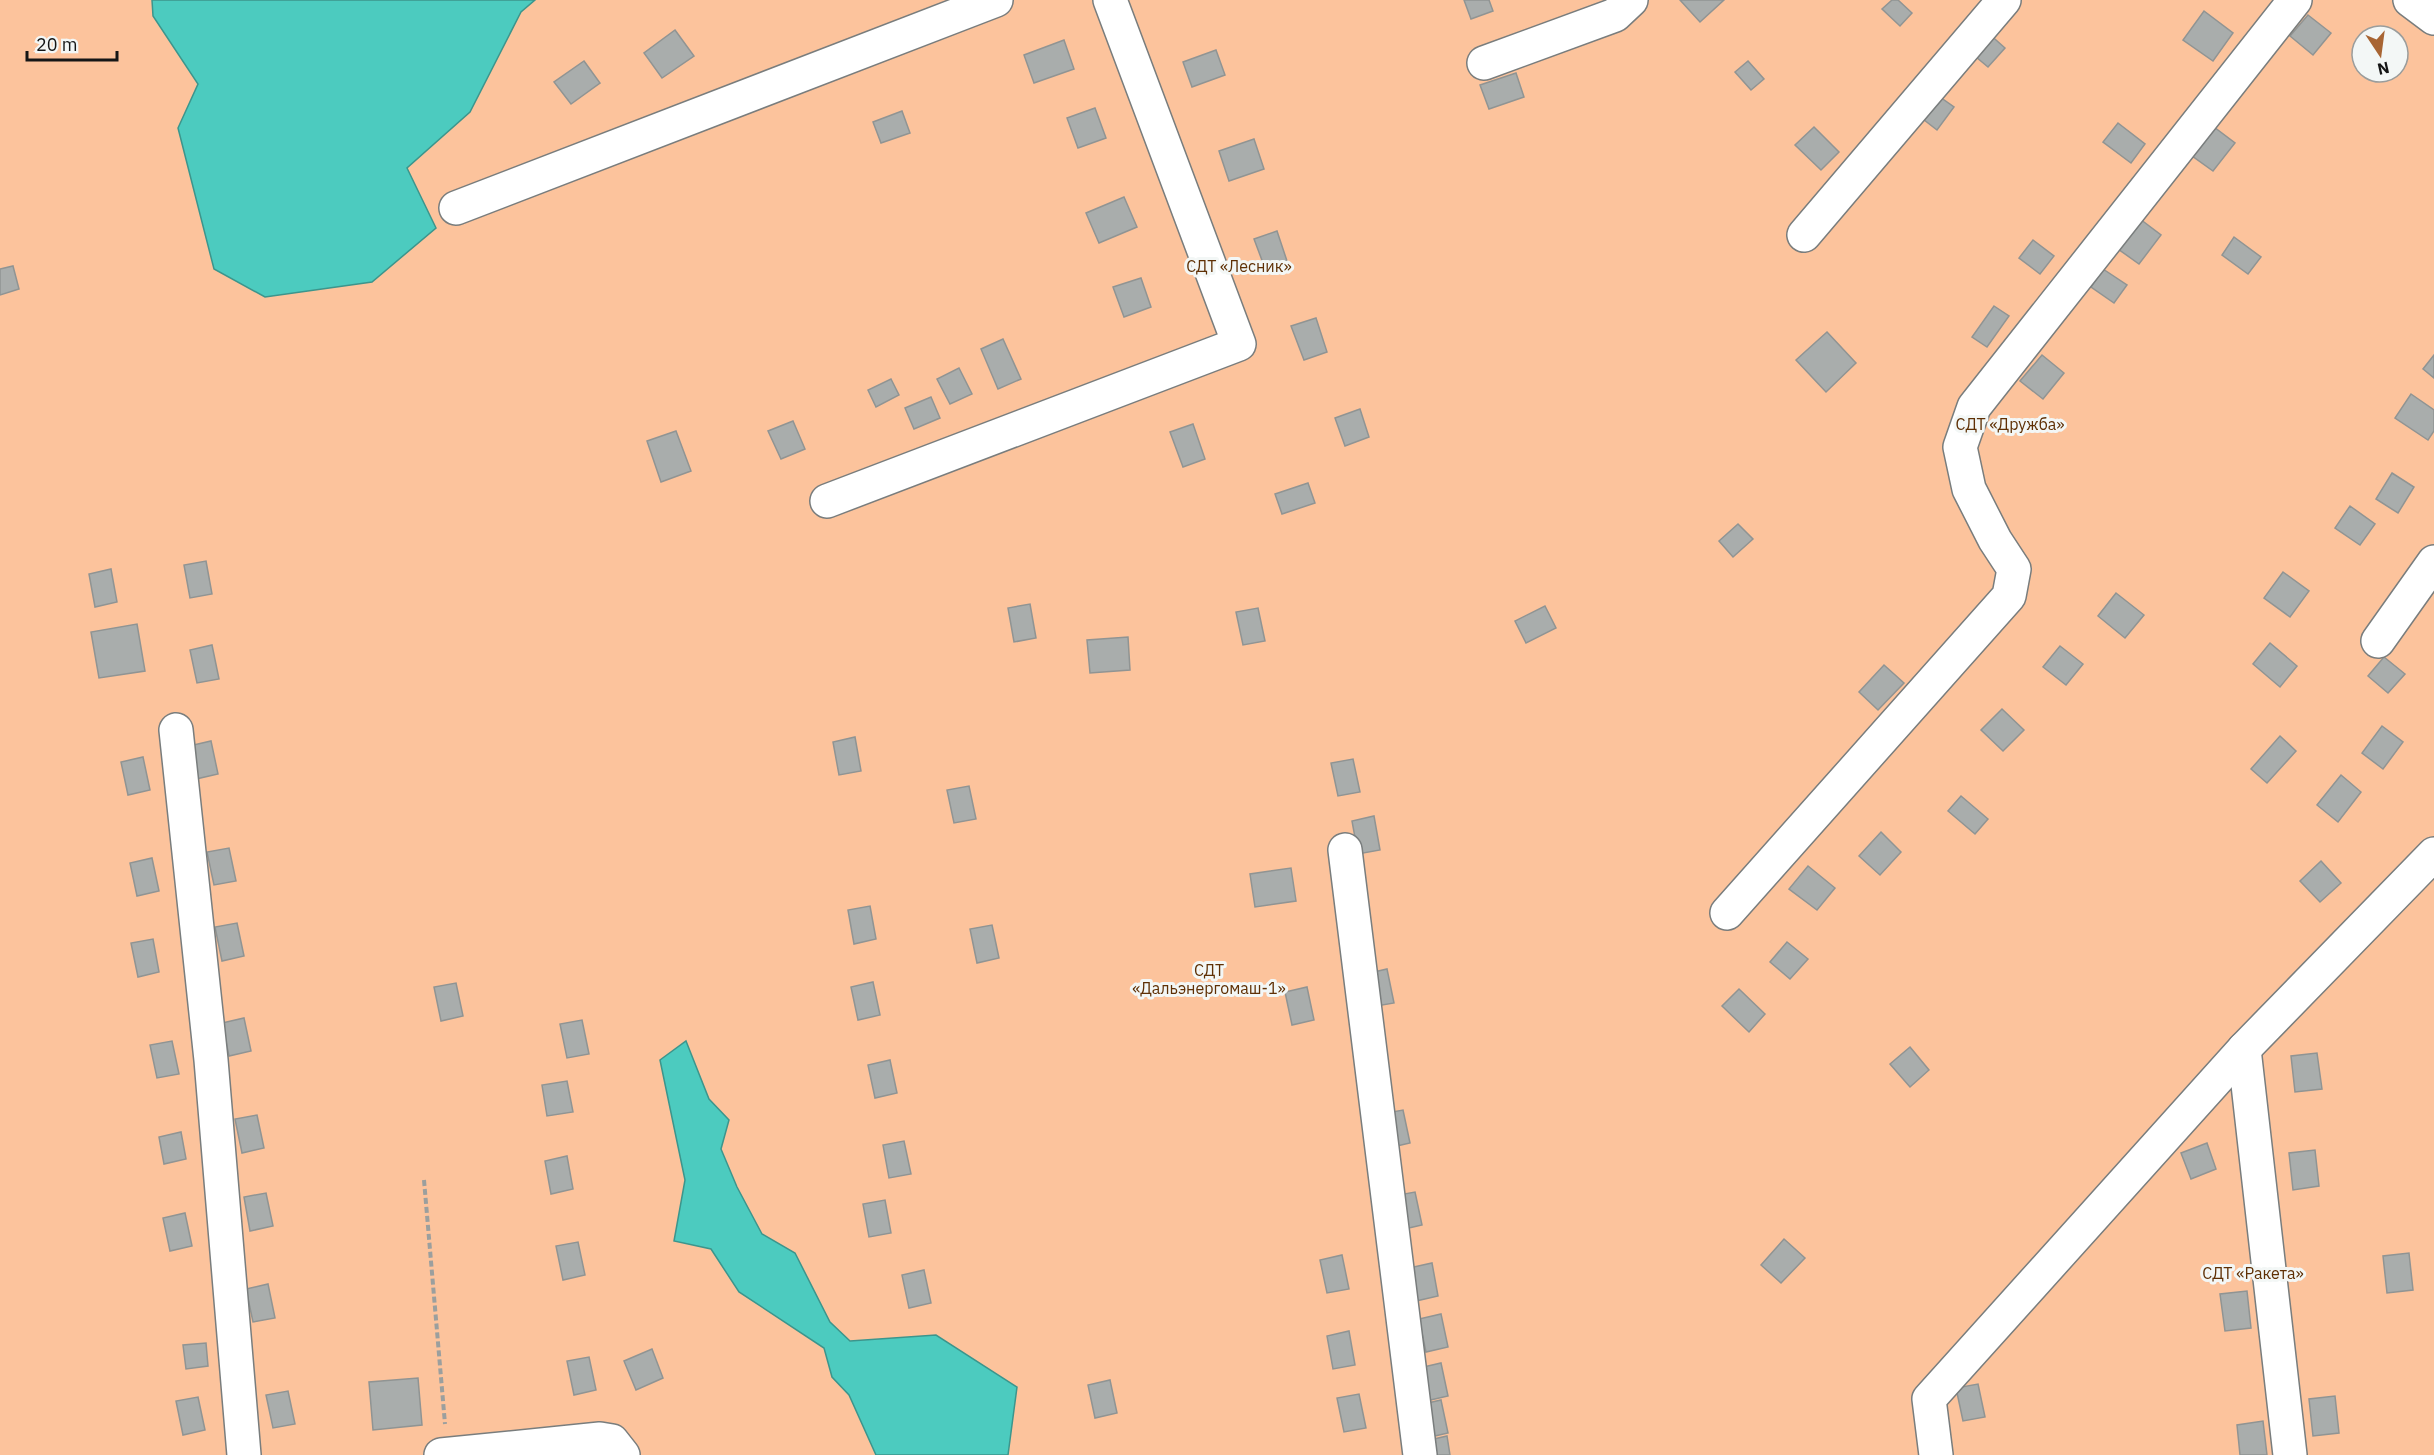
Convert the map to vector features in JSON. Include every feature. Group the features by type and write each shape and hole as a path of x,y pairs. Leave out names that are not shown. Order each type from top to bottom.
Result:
{"lane":[{"path":"456,208 996,0"},
{"path":"827,501 1239,344 1110,0"},
{"path":"1484,63 1615,15 1631,0"},
{"path":"1804,235 2004,0"},
{"path":"1727,912 2009,596 2014,569 1995,540 1969,489 1960,447 1974,407 2295,0"},
{"path":"2410,0 2434,18"},
{"path":"2378,641 2434,562"},
{"path":"176,730 211,1060 244,1455"},
{"path":"1345,850 1420,1455"},
{"path":"1936,1455 1929,1399 2244,1049 2434,854"},
{"path":"2244,1049 2290,1455"},
{"path":"441,1455 600,1439 618,1448"}],"path":[{"path":"424,1180 447,1454"}],"green space":[{"path":"0,0 152,0 153,16 198,84 178,128 407,168 470,112 521,12 535,0 2434,0 2434,1455 1008,1455 1017,1387 936,1335 849,1341 830,1322 795,1253 762,1234 737,1187 721,1148 729,1120 709,1099 686,1041 661,1060 685,1180 674,1241 711,1249 739,1292 824,1348 832,1377 849,1395 876,1455 0,1455"}],"water":[{"path":"152,0 535,0 521,12 470,112 407,168 436,228 372,282 265,297 214,269 178,128 198,84 153,16"},
{"path":"686,1041 709,1099 729,1120 721,1149 737,1187 762,1234 795,1253 830,1322 850,1341 936,1335 1017,1387 1008,1455 876,1455 849,1395 832,1377 824,1348 739,1292 711,1249 674,1241 685,1180 660,1060"}],"building":[{"path":"1464,0 1489,0 1493,11 1471,19"},
{"path":"1680,0 1724,0 1700,22"},
{"path":"1892,0 1898,0 1912,13 1900,26 1882,9"},
{"path":"2204,11 2233,33 2213,61 2183,40"},
{"path":"2308,15 2331,33 2313,55 2290,36"},
{"path":"675,30 694,56 662,78 644,53"},
{"path":"1987,32 2005,48 1988,67 1970,52"},
{"path":"1064,40 1074,69 1034,83 1024,55"},
{"path":"1216,50 1225,75 1192,87 1183,62"},
{"path":"584,61 600,83 571,104 554,82"},
{"path":"1748,61 1764,79 1751,90 1735,72"},
{"path":"1516,73 1524,97 1489,109 1480,85"},
{"path":"1930,90 1954,107 1937,130 1914,112"},
{"path":"1095,108 1106,138 1078,148 1067,118"},
{"path":"902,111 910,133 881,143 873,122"},
{"path":"2118,123 2145,144 2131,163 2103,142"},
{"path":"2210,124 2235,143 2213,171 2188,153"},
{"path":"1814,127 1839,152 1821,170 1795,145"},
{"path":"1254,139 1264,169 1229,181 1219,151"},
{"path":"1124,197 1137,227 1099,243 1086,213"},
{"path":"2140,219 2161,235 2139,264 2118,249"},
{"path":"1277,231 1288,264 1266,271 1254,239"},
{"path":"2234,237 2261,257 2248,274 2222,255"},
{"path":"2033,240 2054,256 2040,274 2019,258"},
{"path":"13,266 19,289 0,295 0,269"},
{"path":"2103,269 2127,285 2114,303 2091,287"},
{"path":"1141,278 1151,307 1124,317 1113,287"},
{"path":"1994,306 2009,316 1987,347 1972,337"},
{"path":"1316,318 1327,352 1304,360 1291,326"},
{"path":"1827,332 1856,363 1826,392 1796,360"},
{"path":"1003,339 1021,379 998,389 981,349"},
{"path":"2042,355 2064,373 2043,399 2020,381"},
{"path":"2434,355 2434,378 2423,369"},
{"path":"959,368 972,394 950,404 937,379"},
{"path":"891,379 899,395 876,407 868,390"},
{"path":"2411,394 2434,410 2434,431 2428,440 2395,418"},
{"path":"931,397 940,418 914,429 905,408"},
{"path":"1360,409 1369,437 1345,446 1335,418"},
{"path":"793,421 805,449 781,459 768,431"},
{"path":"1193,424 1205,459 1183,467 1170,432"},
{"path":"676,431 691,471 661,482 647,441"},
{"path":"2392,473 2414,487 2398,513 2376,499"},
{"path":"1308,483 1315,503 1282,514 1275,494"},
{"path":"2350,506 2375,524 2360,545 2335,528"},
{"path":"1738,524 1753,539 1733,557 1719,541"},
{"path":"206,561 212,594 190,598 184,565"},
{"path":"111,569 117,602 95,607 89,574"},
{"path":"2283,572 2309,591 2290,617 2264,598"},
{"path":"2116,593 2144,615 2125,638 2098,616"},
{"path":"1030,604 1036,638 1014,642 1008,608"},
{"path":"1545,606 1556,628 1526,643 1515,621"},
{"path":"1258,608 1265,641 1243,645 1236,612"},
{"path":"137,624 145,671 99,678 91,632"},
{"path":"1128,637 1130,670 1090,673 1087,640"},
{"path":"2270,643 2297,666 2280,687 2253,664"},
{"path":"212,645 219,679 197,683 190,650"},
{"path":"2060,646 2083,664 2066,685 2043,667"},
{"path":"2384,657 2405,674 2388,693 2368,676"},
{"path":"1884,665 1904,683 1878,710 1859,692"},
{"path":"2002,709 2024,730 2003,751 1981,730"},
{"path":"2382,726 2403,742 2383,769 2362,753"},
{"path":"2280,736 2296,751 2267,783 2251,769"},
{"path":"855,737 861,771 839,775 833,742"},
{"path":"211,741 218,774 196,779 189,746"},
{"path":"143,757 150,790 128,795 121,762"},
{"path":"1353,759 1360,792 1338,796 1331,763"},
{"path":"2341,775 2361,792 2338,822 2317,805"},
{"path":"969,786 976,819 954,823 947,790"},
{"path":"1961,796 1988,819 1975,834 1948,811"},
{"path":"1374,816 1380,850 1358,854 1352,821"},
{"path":"1881,832 1901,852 1880,875 1859,856"},
{"path":"229,848 236,881 214,885 207,852"},
{"path":"152,858 159,891 137,896 130,863"},
{"path":"2321,861 2341,883 2320,902 2300,881"},
{"path":"1808,866 1835,888 1817,910 1789,889"},
{"path":"1291,868 1296,901 1255,907 1250,874"},
{"path":"870,906 876,939 854,944 848,910"},
{"path":"237,923 244,956 222,961 215,927"},
{"path":"992,925 999,958 977,963 970,929"},
{"path":"153,939 159,972 138,977 131,943"},
{"path":"1787,942 1808,959 1790,979 1770,962"},
{"path":"1387,969 1394,1003 1371,1007 1365,974"},
{"path":"873,982 880,1015 858,1020 851,987"},
{"path":"456,983 463,1016 441,1021 434,987"},
{"path":"1307,987 1314,1020 1292,1025 1285,992"},
{"path":"1739,989 1765,1014 1749,1032 1722,1006"},
{"path":"244,1018 251,1051 229,1056 222,1023"},
{"path":"582,1020 589,1054 567,1058 560,1024"},
{"path":"172,1041 179,1074 157,1078 150,1045"},
{"path":"1910,1047 1929,1070 1910,1087 1890,1064"},
{"path":"2317,1053 2322,1089 2295,1092 2291,1056"},
{"path":"890,1060 897,1093 875,1098 868,1065"},
{"path":"567,1081 573,1112 547,1116 542,1085"},
{"path":"1403,1110 1410,1143 1388,1148 1381,1114"},
{"path":"257,1115 264,1148 242,1153 235,1119"},
{"path":"181,1132 186,1159 164,1164 159,1137"},
{"path":"904,1141 911,1174 889,1178 883,1145"},
{"path":"2207,1143 2216,1169 2191,1179 2181,1153"},
{"path":"2315,1150 2319,1186 2293,1190 2289,1153"},
{"path":"567,1156 573,1189 551,1194 545,1161"},
{"path":"1415,1192 1422,1225 1400,1230 1393,1196"},
{"path":"266,1193 273,1226 250,1231 244,1197"},
{"path":"885,1200 891,1233 869,1237 863,1204"},
{"path":"185,1213 192,1246 170,1251 163,1218"},
{"path":"1784,1239 1805,1258 1781,1283 1761,1265"},
{"path":"578,1242 585,1275 563,1280 556,1246"},
{"path":"2409,1253 2413,1290 2387,1293 2383,1256"},
{"path":"1342,1255 1349,1289 1327,1293 1320,1260"},
{"path":"1432,1263 1438,1296 1416,1301 1409,1268"},
{"path":"924,1270 931,1303 909,1308 902,1275"},
{"path":"268,1284 275,1318 253,1322 246,1289"},
{"path":"2247,1291 2251,1328 2225,1331 2220,1294"},
{"path":"1441,1314 1448,1347 1426,1352 1419,1319"},
{"path":"1349,1331 1355,1365 1333,1369 1327,1336"},
{"path":"206,1343 208,1366 186,1369 183,1345"},
{"path":"652,1349 663,1378 636,1390 624,1361"},
{"path":"589,1357 596,1390 574,1395 567,1361"},
{"path":"1441,1363 1448,1396 1426,1401 1419,1368"},
{"path":"418,1378 422,1425 373,1430 369,1382"},
{"path":"1110,1380 1117,1413 1095,1418 1088,1385"},
{"path":"1978,1384 1985,1417 1963,1421 1956,1388"},
{"path":"288,1391 295,1424 273,1428 266,1395"},
{"path":"1359,1394 1366,1428 1344,1432 1337,1398"},
{"path":"2335,1396 2339,1433 2313,1436 2309,1399"},
{"path":"198,1397 205,1430 183,1435 176,1401"},
{"path":"1441,1400 1448,1433 1426,1438 1419,1405"},
{"path":"2263,1421 2267,1455 2240,1455 2237,1425"},
{"path":"1447,1436 1450,1455 1427,1455 1425,1441"}],"park label":[{"name":"СДТ «Лесник»","path":"1239,266"},
{"name":"СДТ «Дружба»","path":"2010,424"},
{"name":"СДТ «Дальэнергомаш-1»","path":"1209,979"},
{"name":"СДТ «Ракета»","path":"2253,1273"}]}
